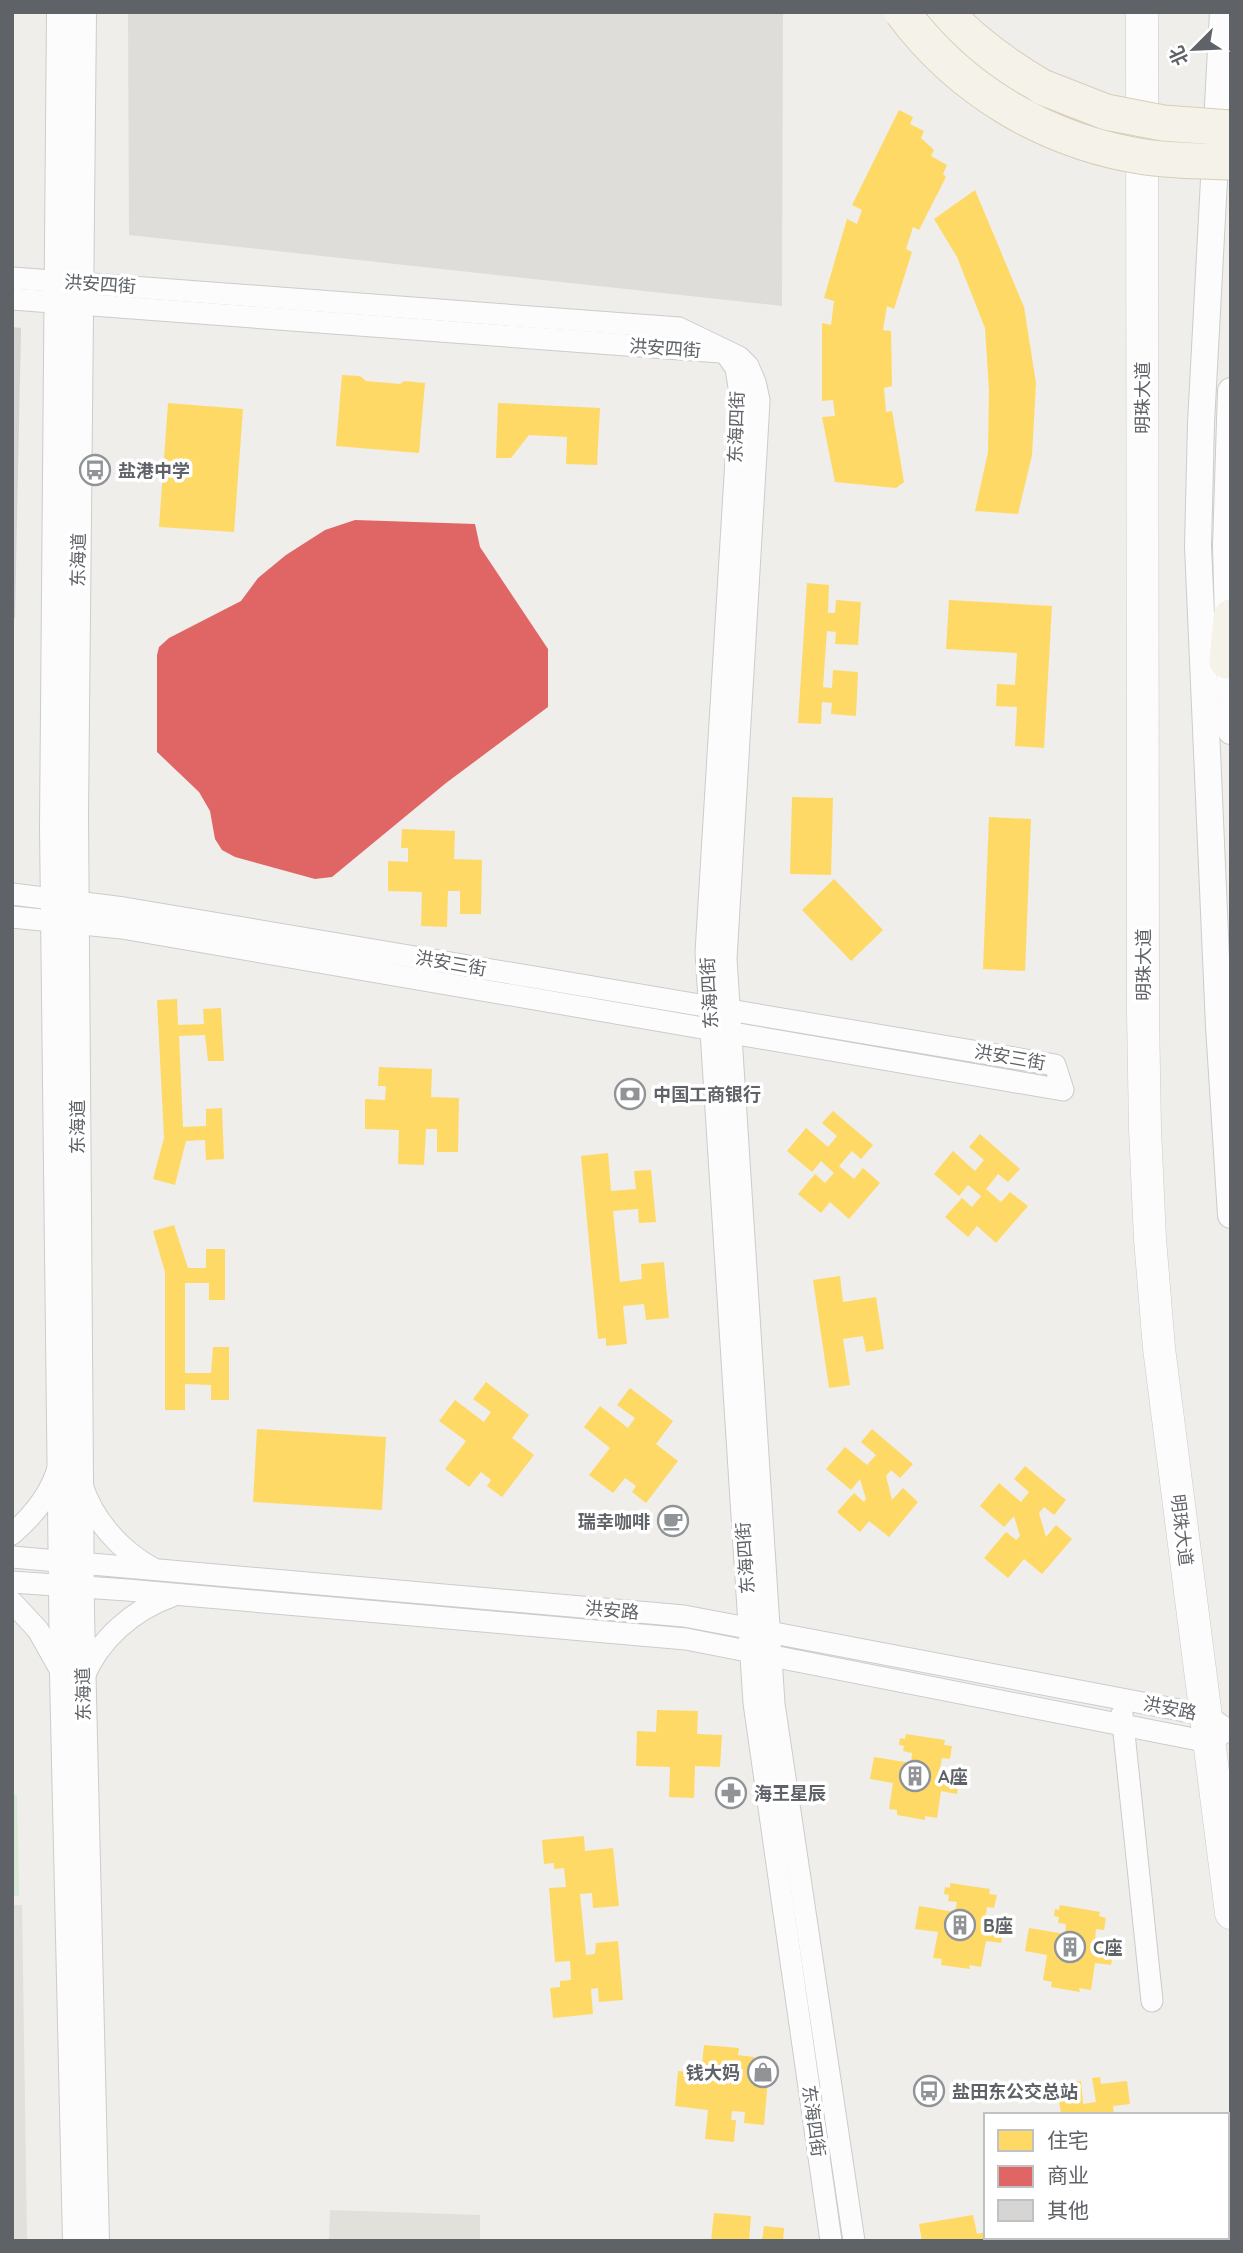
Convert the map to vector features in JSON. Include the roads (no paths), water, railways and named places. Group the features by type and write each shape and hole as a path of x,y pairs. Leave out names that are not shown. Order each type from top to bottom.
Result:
{"main road":[{"path":"902,12 966,80 1034,124 1071,139 1110,150 1147,157 1231,162"},
{"path":"945,12 965,33 1004,64 1042,88 1106,112 1163,123 1231,128"},
{"name":"明珠大道","path":"1142,12 1145,1129 1159,1348 1218,1735"},
{"name":"明珠大道","path":"1162,12 1164,999 1170,1239 1218,1735 1231,1913"},
{"path":"1227,660 1231,617"}],"street":[{"name":"东海道","path":"60,12 69,293 65,911 76,2241"},
{"name":"东海道","path":"69,293 83,12"},
{"path":"1223,12 1201,423 1198,546 1218,1012 1231,1215"},
{"name":"洪安四街","path":"12,278 69,293 725,352"},
{"name":"洪安四街","path":"12,299 69,293"},
{"name":"东海四街","path":"725,352 738,357 748,366 755,382 758,400 726,959 719,1008 759,1631 761,1654 774,1704 854,2241"},
{"path":"1231,391 1226,546 1231,731"},
{"name":"洪安三街","path":"12,894 65,911 122,928 1063,1090 1055,1065 124,908 65,911 12,917"},
{"path":"12,1534 39,1504 52,1483 70,1468 104,1528 133,1554 157,1570"},
{"name":"洪安路","path":"12,1557 71,1574 181,1595 686,1639 1122,1725 1218,1735"},
{"name":"洪安路","path":"12,1582 71,1574 157,1570 684,1616 1121,1699 1218,1735"},
{"path":"12,1602 42,1636 73,1678 125,1623 153,1603 181,1595"},
{"name":"东海四街","path":"761,1654 754,1703 831,2241"},
{"name":"东海道","path":"73,1678 96,2241"},
{"path":"1121,1699 1152,2001"}],"place":[{"name":"盐港中学","path":"95,470"},
{"name":"中国工商银行","path":"630,1094"},
{"name":"瑞幸咖啡","path":"673,1521"},
{"name":"A座","path":"915,1776"},
{"name":"海王星辰","path":"731,1793"},
{"name":"B座","path":"960,1925"},
{"name":"C座","path":"1070,1947"},
{"name":"钱大妈","path":"763,2072"},
{"name":"盐田东公交总站","path":"929,2091"}]}
